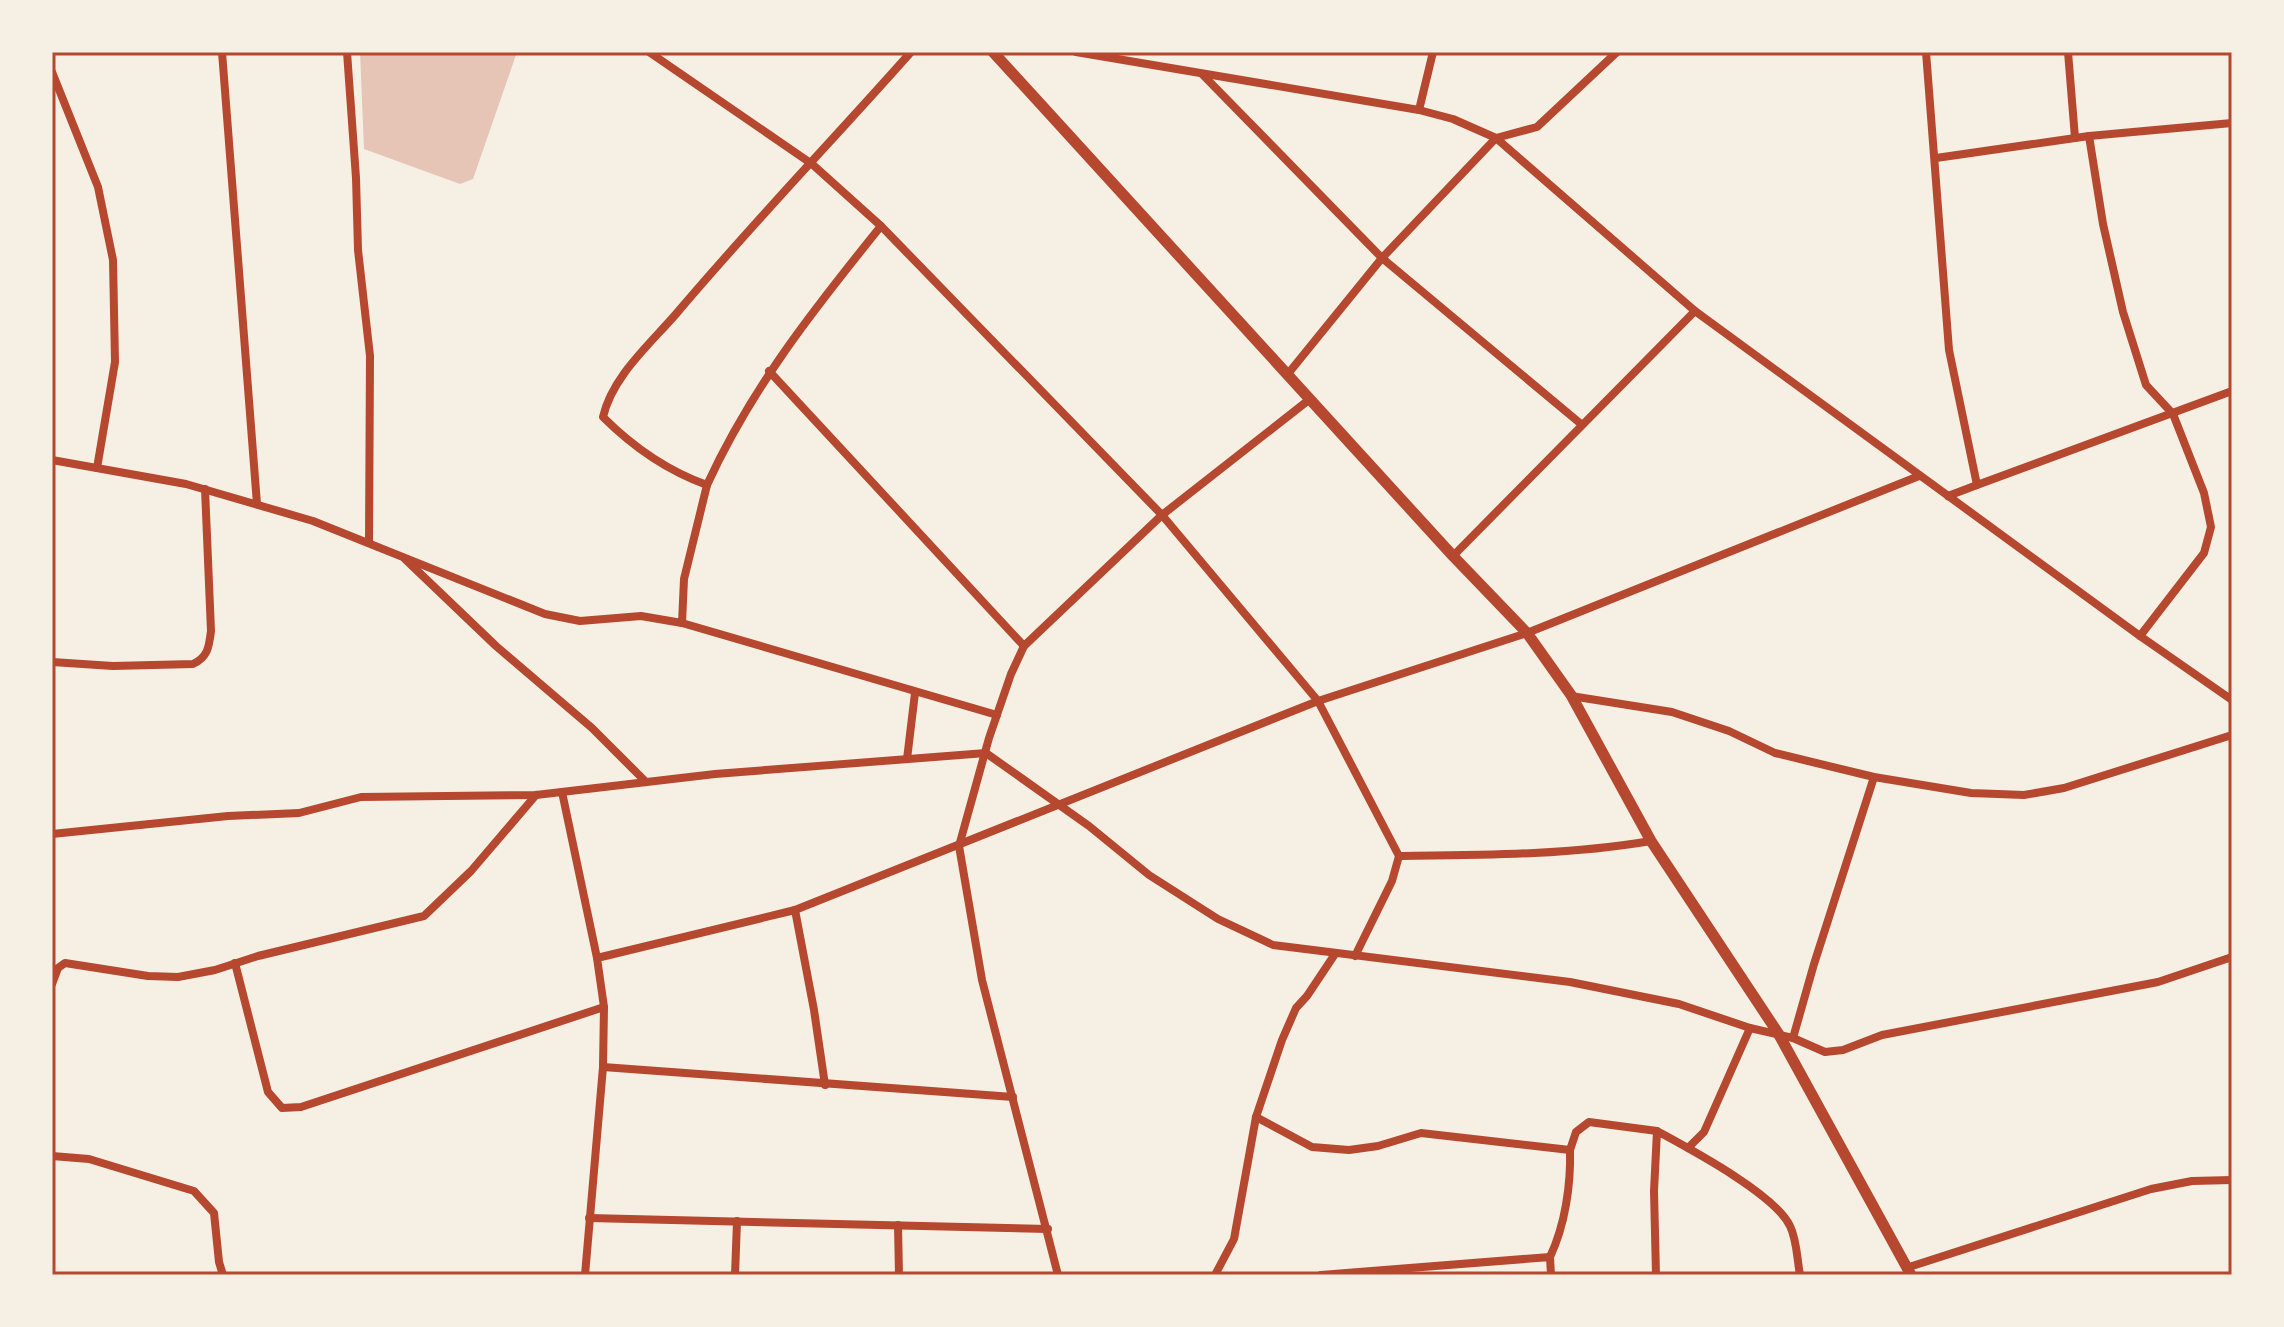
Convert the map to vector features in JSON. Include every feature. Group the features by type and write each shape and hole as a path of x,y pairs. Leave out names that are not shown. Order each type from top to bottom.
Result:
{"street":[{"path":"222,52 257,504"},
{"path":"347,52 358,250 370,356 369,543"},
{"path":"649,52 812,164 881,226 1162,515 1318,701 1399,856 1392,881 1355,956"},
{"path":"707,485 684,477 632,443 603,417 607,399 634,362 743,235 812,164 911,52"},
{"path":"993,52 1527,633 1571,695 1651,841 1778,1033 1908,1272 2151,1189 2192,1181 2232,1180"},
{"path":"1076,52 1419,110 1453,119 1496,138 1695,311 2232,700"},
{"path":"1419,110 1433,52"},
{"path":"1287,375 1382,258 1496,138 1537,127 1617,52"},
{"path":"1926,52 1949,350 1977,485"},
{"path":"2068,52 2075,138"},
{"path":"52,72 98,187 113,260 115,362 97,468"},
{"path":"1201,74 1382,258 1581,424"},
{"path":"1936,158 2089,136 2232,123"},
{"path":"2089,136 2103,224 2123,312 2146,385 2173,414 2204,493 2211,527 2204,553 2140,636"},
{"path":"682,623 684,579 707,485 738,422 801,325 881,226"},
{"path":"1453,556 1695,311"},
{"path":"769,371 1024,646"},
{"path":"1948,496 2232,391"},
{"path":"1058,1275 982,980 959,846 997,715 1024,646 1162,515 1310,399"},
{"path":"52,460 205,489 313,521 545,614 580,621 641,616 682,623 997,715"},
{"path":"597,958 795,910 1318,701 1527,633 1919,476"},
{"path":"52,662 113,666 193,664 202,660 209,649 211,631 205,489"},
{"path":"402,555 496,646 592,728 646,782"},
{"path":"907,759 915,693"},
{"path":"1571,695 1672,712 1729,731 1775,753 1874,777 1971,793 2024,795 2064,788 2232,735"},
{"path":"52,834 228,816 299,813 361,797 536,795 646,782 986,753 1089,826 1149,875 1218,919 1273,945 1570,982 1679,1004 1750,1028 1778,1033 1825,1052 1843,1050 1882,1035 2158,982 2232,957"},
{"path":"1793,1038 1874,777"},
{"path":"562,792 597,958 604,1007 603,1067 585,1275"},
{"path":"52,984 58,968 65,963 148,976 178,977 424,916 471,871 536,795"},
{"path":"1399,856 1519,854 1603,849 1651,841"},
{"path":"795,910 825,1085"},
{"path":"1215,1275 1234,1239 1256,1117 1282,1040 1296,1008 1335,954"},
{"path":"235,963 268,1092 282,1108 301,1107 604,1007"},
{"path":"1688,1148 1704,1132 1750,1028"},
{"path":"603,1067 1013,1097"},
{"path":"1256,1117 1312,1147 1349,1150 1378,1146 1421,1133 1570,1150"},
{"path":"1551,1275 1550,1257 1557,1242 1571,1173 1570,1150 1576,1132 1589,1122 1657,1131 1688,1148 1779,1210 1793,1236 1800,1275"},
{"path":"1656,1275 1654,1191 1657,1131"},
{"path":"52,1156 89,1159 194,1191 214,1213 223,1275"},
{"path":"589,1218 1048,1229"},
{"path":"735,1275 737,1221"},
{"path":"898,1225 899,1275"},
{"path":"1321,1275 1550,1257"}],"building":[{"path":"360,52 517,52 473,179 460,184 364,149"}]}
